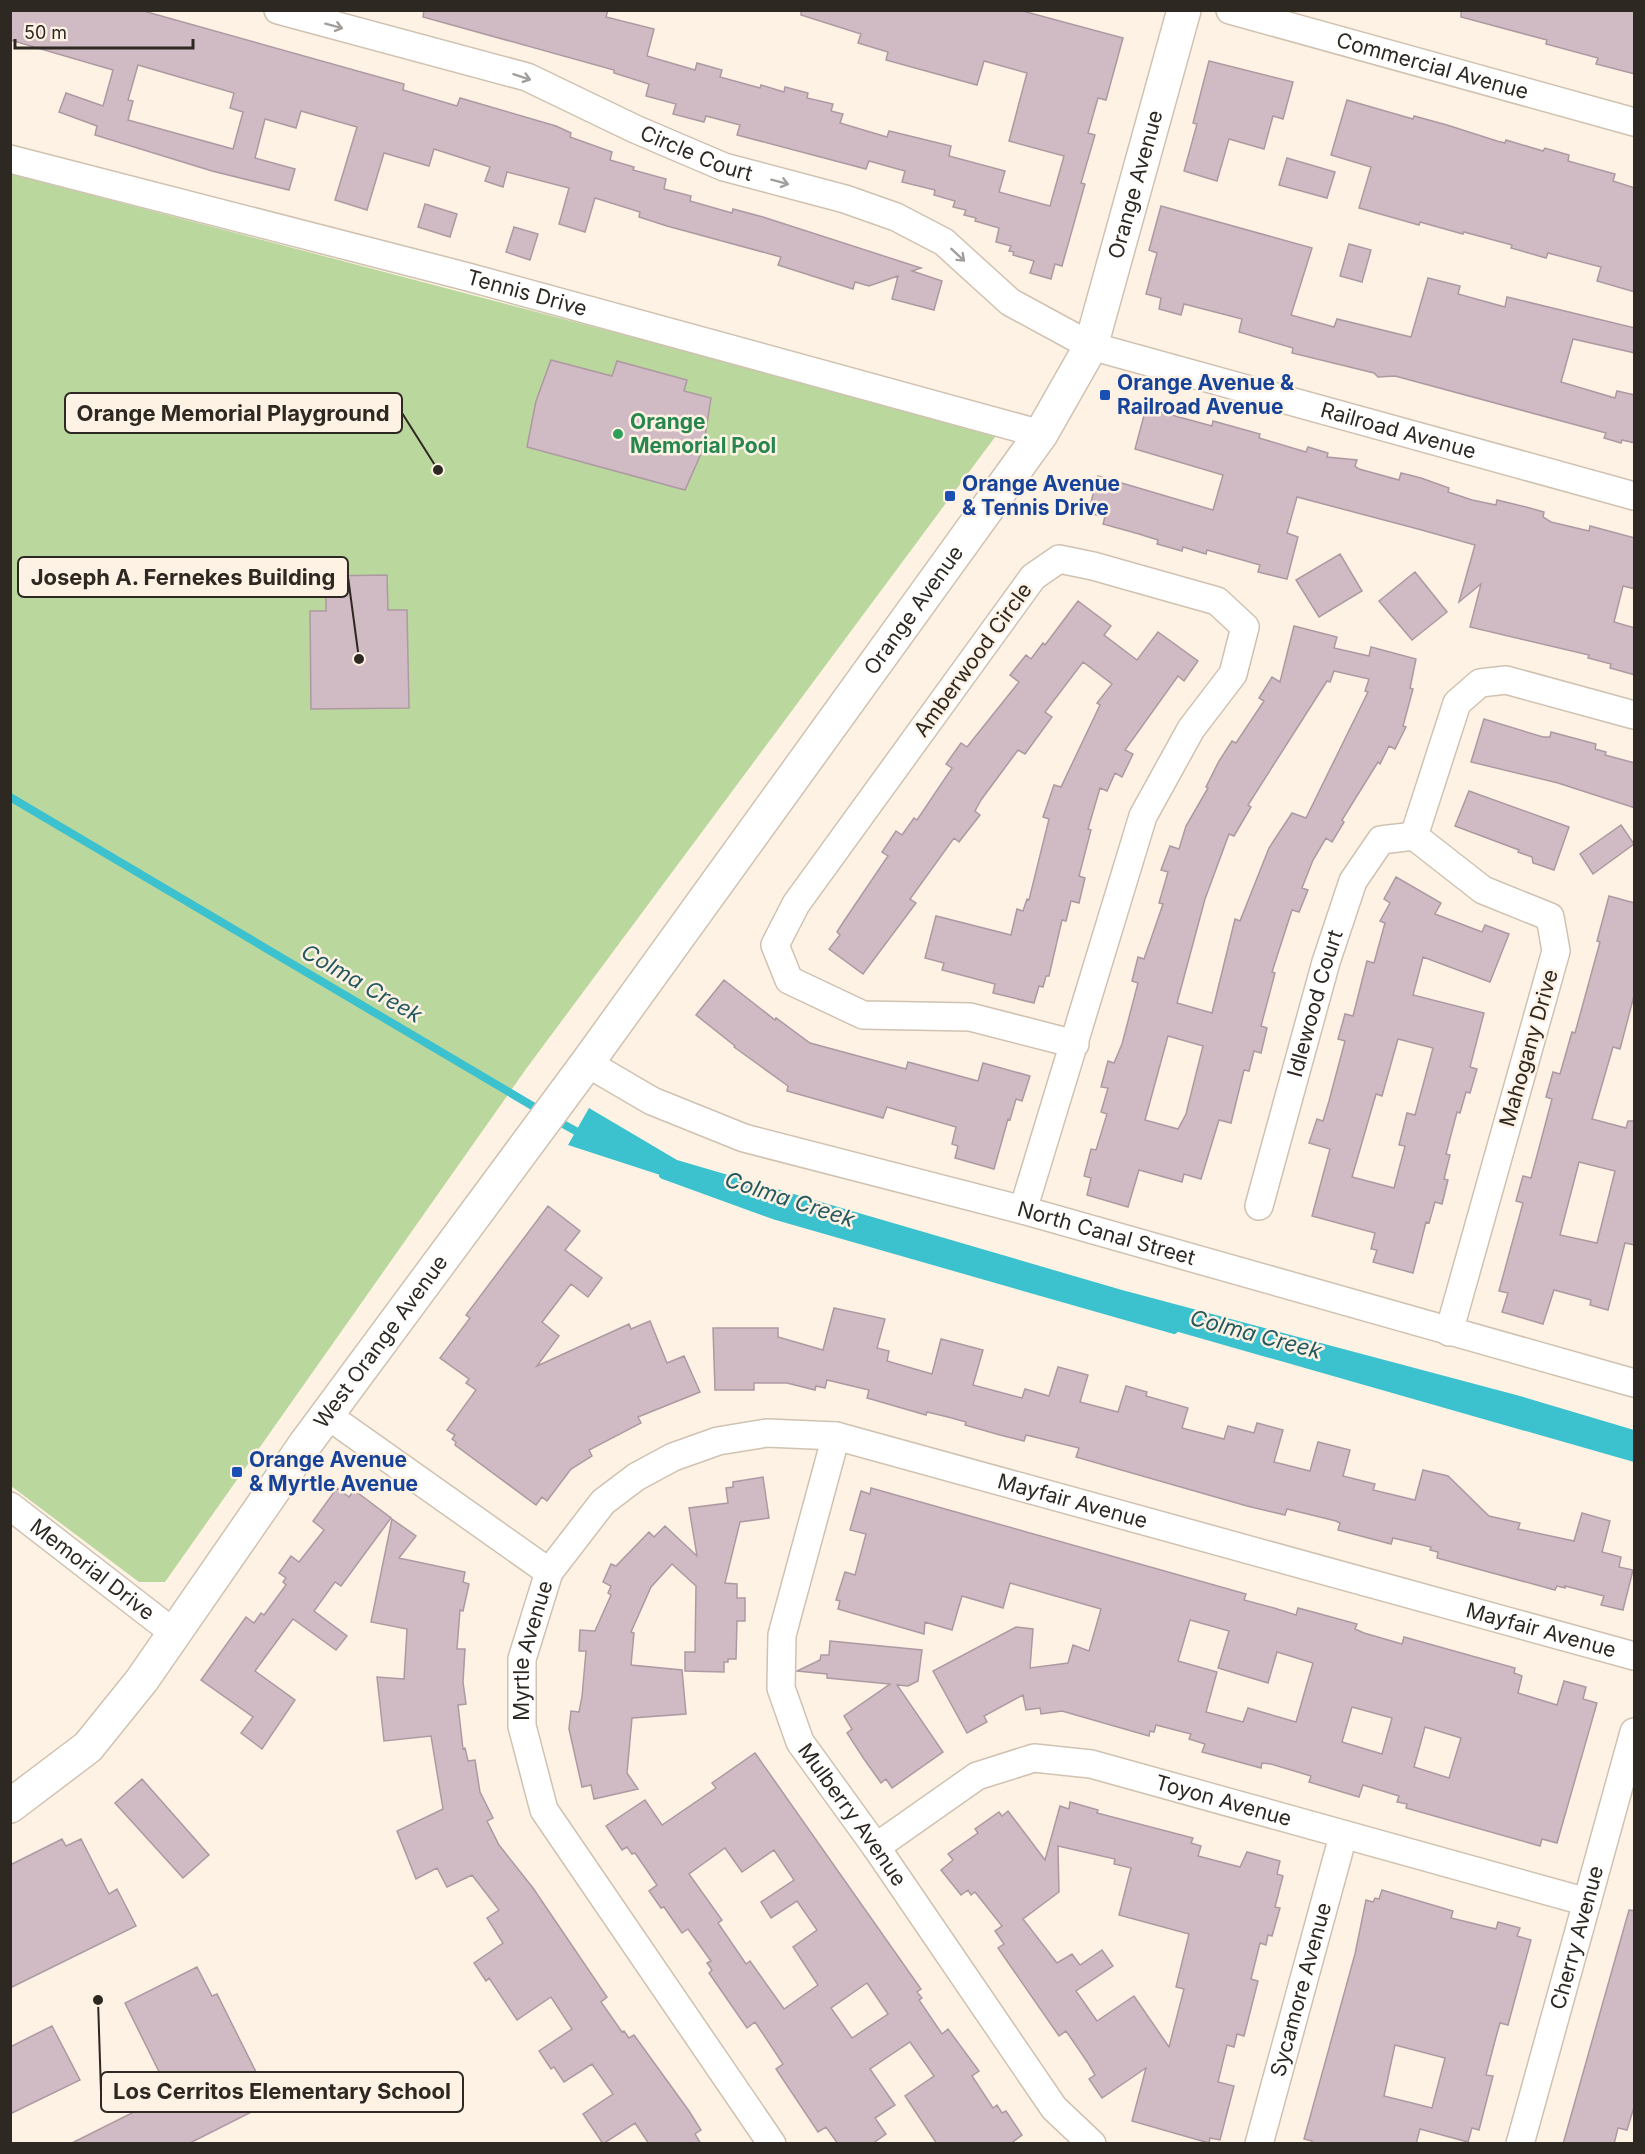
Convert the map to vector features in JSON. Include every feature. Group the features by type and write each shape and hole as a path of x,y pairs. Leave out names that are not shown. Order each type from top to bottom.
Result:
{"street":[{"name":"Circle Court","path":"278,10 527,77 635,129 724,167 845,199 896,217 944,242 1010,302 1091,346"},
{"name":"Orange Avenue","path":"587,1063 1041,434 1091,346 1184,10"},
{"name":"Commercial Avenue","path":"1230,10 1635,122"},
{"name":"Tennis Drive","path":"10,159 468,276 1041,434"},
{"name":"Railroad Avenue","path":"1091,346 1635,496"},
{"name":"Amberwood Circle","path":"1023,1210 1075,1044 1143,816 1191,729 1233,674 1245,627 1217,601 1093,566 1059,559 1034,577 796,904 775,945 789,980 863,1015 970,1017 1075,1044"},
{"path":"1414,836 1457,703 1480,683 1506,680 1635,715"},
{"name":"Idlewood Court","path":"1259,1206 1326,962 1353,881 1381,840 1414,836"},
{"name":"Mahogany Drive","path":"1414,836 1483,890 1550,916 1556,951 1449,1332"},
{"name":"West Orange Avenue","path":"10,1806 88,1747 142,1680 327,1415 587,1063"},
{"name":"North Canal Street","path":"587,1063 652,1101 744,1138 1023,1210 1635,1383"},
{"name":"Myrtle Avenue","path":"327,1415 549,1572 522,1659 522,1726 543,1810 772,2144"},
{"name":"Mayfair Avenue","path":"549,1572 603,1502 636,1476 673,1457 718,1441 767,1433 836,1436 1635,1656"},
{"name":"Mulberry Avenue","path":"836,1436 783,1635 781,1688 800,1742 876,1847 1054,2108 1092,2144"},
{"name":"Memorial Drive","path":"10,1506 174,1633"},
{"name":"Cherry Avenue","path":"1520,2144 1635,1732"},
{"name":"Toyon Avenue","path":"876,1847 977,1776 1034,1758 1092,1764 1343,1836 1587,1902"},
{"name":"Sycamore Avenue","path":"1259,2144 1343,1836"}],"green space":[{"path":"11,174 998,433 526,1069 165,1582 139,1582 11,1486"}],"water":[{"path":"589,1108 677,1160 1122,1290 1520,1396 1634,1430 1634,1462 881,1247 568,1145"}],"building":[{"path":"10,10 140,10 404,84 403,90 457,106 460,98 556,126 571,133 570,137 612,152 610,160 634,167 633,170 666,179 664,189 691,196 690,201 732,213 733,209 763,217 921,268 912,271 942,281 934,310 892,299 898,276 869,286 855,282 853,289 778,265 781,257 667,226 639,217 640,212 595,198 585,232 559,224 569,188 507,172 503,187 485,181 490,167 434,149 429,166 384,153 367,210 335,200 357,127 301,111 296,128 265,119 255,158 295,169 289,190 212,171 95,135 97,126 59,112 66,93 103,106 113,70 10,40","holes":["138,65 234,93 230,108 243,112 233,149 128,120 133,101 128,100"]},
{"path":"424,10 608,10 606,17 654,29 647,56 695,70 697,63 722,70 720,77 760,88 761,85 784,92 785,87 808,93 807,98 833,104 831,111 843,114 840,123 887,137 889,131 951,146 949,156 1005,171 999,192 1050,206 1064,156 1009,141 1027,73 984,61 977,85 886,60 888,52 858,43 861,34 801,15 801,10 1019,10 1123,38 1106,100 1098,98 1088,133 1095,135 1081,183 1085,184 1062,266 1055,264 1051,279 1030,273 1034,261 1013,255 1014,252 1009,251 1011,246 996,242 999,228 964,215 966,210 953,207 955,201 934,195 935,190 902,182 905,171 869,161 866,169 737,135 740,125 706,116 704,122 673,114 676,104 646,96 649,84 614,73 614,70 423,17"},
{"path":"1461,10 1635,10 1635,74 1596,64 1598,58 1546,44 1547,40 1461,17"},
{"path":"1209,61 1293,82 1283,119 1273,116 1264,149 1229,139 1217,181 1184,171 1197,124 1193,123"},
{"path":"1347,100 1413,119 1414,116 1505,143 1506,140 1543,151 1545,148 1569,155 1568,161 1615,174 1613,181 1635,188 1635,292 1597,281 1601,267 1548,253 1546,258 1511,248 1512,245 1464,232 1463,234 1420,222 1419,225 1359,208 1371,167 1331,155"},
{"path":"1287,158 1335,172 1327,198 1279,185"},
{"path":"425,204 457,214 450,237 418,227"},
{"path":"1161,206 1312,248 1291,315 1334,327 1337,319 1411,337 1428,278 1460,286 1458,294 1505,307 1507,297 1635,328 1635,353 1573,339 1561,382 1615,398 1617,391 1635,395 1635,443 1622,440 1621,443 1604,438 1606,433 1395,376 1378,377 1374,373 1292,353 1293,348 1239,332 1242,319 1184,304 1181,315 1159,309 1161,298 1146,294 1157,253 1149,250"},
{"path":"514,227 538,234 530,260 506,252"},
{"path":"1349,244 1371,250 1362,282 1340,276"},
{"name":"Orange Memorial Pool","path":"551,360 612,376 617,361 687,380 684,391 711,398 703,449 685,490 527,447 536,401"},
{"path":"1146,408 1212,426 1213,421 1260,434 1259,438 1306,452 1308,447 1328,453 1327,457 1357,460 1355,466 1359,469 1399,480 1401,473 1421,478 1449,488 1448,492 1472,500 1496,505 1497,500 1544,512 1543,517 1551,522 1589,531 1590,526 1635,538 1635,589 1623,586 1614,622 1635,628 1635,675 1610,668 1611,664 1588,658 1589,655 1470,627 1481,584 1459,602 1475,545 1297,497 1287,533 1298,537 1287,579 1258,572 1260,565 1207,550 1206,554 1183,547 1182,551 1157,544 1158,540 1103,524 1105,517 1088,513 1098,476 1213,510 1223,475 1135,449"},
{"path":"1340,554 1362,591 1319,617 1296,580"},
{"path":"1415,572 1447,612 1412,640 1379,601"},
{"path":"387,575 388,610 407,610 409,708 311,709 310,611 326,611 326,576"},
{"path":"1078,601 1111,626 1104,635 1137,660 1158,632 1198,661 1184,681 1178,676 1125,750 1133,754 1122,777 1115,773 1107,791 1100,788 1088,829 1091,830 1079,876 1085,878 1079,903 1071,901 1066,921 1062,920 1049,976 1046,976 1043,987 1039,986 1034,1003 993,993 995,984 942,970 944,963 925,958 936,916 1011,935 1017,909 1023,911 1027,899 1029,900 1049,819 1043,817 1054,785 1061,787 1100,705 1097,703 1112,684 1083,662 1045,712 1052,717 1025,754 1018,750 981,800 975,811 980,815 959,842 954,838 910,899 916,903 863,974 829,949 840,935 837,932 888,856 882,852 896,831 902,835 914,818 917,820 952,768 946,764 961,743 967,747 1019,682 1010,675 1026,655 1031,659 1043,643 1045,645"},
{"path":"1294,626 1337,637 1334,648 1369,656 1371,647 1416,659 1410,688 1413,689 1403,726 1406,727 1395,749 1389,746 1380,764 1378,762 1342,820 1344,822 1332,842 1326,838 1313,860 1302,888 1308,890 1299,912 1292,910 1272,972 1275,973 1261,1026 1267,1028 1261,1053 1254,1051 1249,1071 1244,1070 1231,1123 1219,1120 1201,1179 1184,1174 1182,1182 1139,1170 1128,1207 1087,1195 1091,1178 1084,1176 1091,1149 1096,1150 1107,1114 1101,1112 1108,1088 1101,1087 1108,1061 1114,1063 1122,1044 1138,983 1132,981 1138,957 1144,959 1163,904 1159,903 1168,872 1161,870 1170,846 1179,849 1186,826 1208,788 1206,787 1219,761 1232,741 1236,743 1264,701 1259,698 1272,677 1280,682","holes":["1334,671 1369,679 1365,691 1368,692 1306,818 1292,813 1269,848 1240,921 1235,919 1212,1013 1177,1003 1205,899 1229,834 1234,836 1251,807 1248,805 1327,681 1330,682","1168,1036 1203,1046 1186,1114 1178,1129 1145,1120"]},
{"path":"1484,719 1543,737 1550,737 1551,732 1596,744 1595,749 1606,752 1605,755 1635,763 1635,808 1558,783 1471,762"},
{"path":"1469,791 1569,827 1554,870 1533,863 1532,857 1518,852 1519,850 1455,826"},
{"path":"1621,825 1634,844 1593,874 1580,854"},
{"path":"1396,877 1441,903 1435,914 1482,932 1485,925 1509,934 1490,982 1423,957 1413,995 1484,1013 1470,1067 1477,1069 1470,1093 1466,1092 1460,1113 1457,1112 1446,1154 1450,1155 1444,1179 1448,1180 1442,1204 1435,1202 1429,1223 1426,1222 1413,1273 1373,1262 1377,1250 1371,1249 1375,1233 1312,1216 1330,1149 1309,1143 1317,1119 1323,1121 1329,1101 1345,1041 1338,1039 1345,1014 1353,1016 1367,961 1374,963 1385,923 1380,921 1390,903 1384,899","holes":["1398,1039 1433,1048 1415,1115 1407,1113 1399,1145 1405,1146 1394,1188 1352,1177 1376,1094 1382,1096"]},
{"path":"1609,896 1635,903 1635,992 1620,1049 1613,1047 1592,1119 1626,1128 1628,1121 1635,1121 1635,1245 1625,1243 1608,1310 1590,1305 1591,1300 1554,1290 1543,1324 1502,1312 1508,1293 1499,1291 1523,1203 1516,1201 1523,1176 1531,1178 1552,1099 1546,1097 1553,1072 1560,1074 1572,1032 1575,1033 1600,942 1597,941","holes":["1579,1162 1615,1171 1597,1243 1560,1235"]},
{"path":"724,980 775,1020 776,1018 810,1043 906,1069 908,1062 978,1081 983,1063 1030,1076 1022,1101 1016,1099 1010,1120 1008,1119 994,1169 955,1158 958,1146 952,1144 956,1127 887,1107 883,1118 787,1091 788,1086 734,1047 696,1015"},
{"path":"548,1206 580,1231 565,1250 602,1278 588,1297 571,1284 542,1322 559,1336 537,1366 629,1324 631,1329 650,1321 667,1363 684,1356 700,1392 638,1417 641,1423 589,1450 592,1456 571,1469 547,1501 542,1497 536,1505 455,1445 456,1442 452,1439 455,1435 447,1430 476,1390 466,1383 469,1379 440,1358 470,1318 466,1315"},
{"path":"834,1308 885,1319 877,1348 889,1351 887,1361 932,1374 941,1339 983,1350 973,1385 1022,1398 1025,1389 1049,1396 1058,1367 1088,1375 1080,1402 1118,1412 1126,1386 1147,1392 1146,1396 1188,1408 1182,1428 1224,1439 1228,1426 1254,1433 1257,1423 1283,1430 1274,1462 1310,1471 1318,1442 1350,1450 1343,1476 1375,1484 1373,1490 1415,1500 1423,1470 1448,1476 1489,1516 1520,1523 1518,1529 1574,1541 1582,1513 1610,1521 1602,1552 1621,1557 1619,1567 1633,1570 1623,1610 1601,1605 1604,1596 1565,1586 1565,1588 1557,1586 1555,1590 1437,1558 1438,1552 1430,1550 1431,1547 1393,1538 1391,1544 1338,1530 1340,1523 1336,1521 1287,1509 1285,1515 1247,1506 1076,1457 1079,1448 1026,1435 1024,1441 965,1425 966,1422 948,1417 927,1412 926,1415 867,1398 869,1390 827,1380 825,1388 816,1386 815,1390 787,1383 754,1383 754,1390 715,1390 713,1328 778,1328 778,1337 823,1350"},
{"path":"763,1477 769,1518 740,1522 725,1583 737,1584 737,1598 745,1598 745,1621 737,1621 736,1659 728,1659 728,1662 724,1662 724,1672 685,1671 685,1652 695,1652 696,1586 672,1564 651,1587 631,1632 634,1633 631,1665 682,1670 686,1714 632,1718 627,1773 638,1789 594,1799 591,1785 582,1787 569,1729 571,1711 579,1712 582,1697 586,1651 579,1651 580,1630 595,1631 611,1595 608,1593 611,1586 603,1582 611,1564 616,1566 649,1532 654,1537 665,1526 697,1556 689,1508 728,1503 726,1488 733,1487 733,1482"},
{"path":"337,1488 349,1497 354,1490 391,1518 341,1586 335,1582 314,1611 347,1636 336,1650 293,1619 255,1671 295,1700 262,1749 241,1733 253,1717 201,1680 246,1617 254,1623 261,1613 264,1615 286,1585 283,1582 286,1578 279,1573 291,1556 299,1562 324,1530 313,1521"},
{"path":"871,1488 1246,1594 1244,1600 1296,1615 1298,1608 1357,1624 1355,1629 1364,1633 1402,1644 1404,1637 1515,1668 1514,1673 1522,1676 1518,1693 1557,1705 1564,1681 1586,1687 1583,1699 1597,1703 1557,1843 1542,1839 1540,1846 1406,1808 1407,1804 1397,1802 1399,1796 1363,1785 1359,1797 1309,1782 1311,1776 1271,1764 1262,1763 1261,1768 1202,1752 1205,1744 1189,1739 1191,1734 1156,1725 1154,1732 1150,1731 1149,1736 1062,1711 1041,1714 1040,1708 1026,1710 1023,1695 984,1716 987,1722 967,1733 933,1671 1016,1627 1033,1629 1030,1668 1068,1663 1073,1645 1089,1651 1101,1609 1010,1583 1003,1608 962,1596 952,1630 925,1622 924,1634 838,1609 840,1601 836,1600 845,1572 855,1575 866,1534 850,1530 861,1491 870,1494","holes":["1190,1620 1229,1631 1218,1668 1268,1683 1277,1652 1313,1663 1296,1722 1248,1708 1243,1722 1206,1712 1217,1672 1178,1661","1352,1707 1392,1718 1382,1754 1342,1742","1425,1727 1461,1738 1449,1778 1414,1767"]},
{"path":"392,1519 416,1536 399,1558 465,1572 463,1582 469,1584 463,1611 460,1610 457,1649 465,1649 463,1682 466,1704 458,1705 463,1749 465,1748 468,1761 475,1760 480,1792 493,1818 487,1821 499,1845 533,1888 607,1997 601,2002 622,2032 624,2031 629,2038 634,2035 689,2111 701,2130 695,2134 701,2144 649,2144 635,2123 603,2144 583,2114 613,2094 592,2064 564,2082 554,2067 551,2069 539,2051 572,2029 551,1997 517,2020 489,1978 486,1981 474,1963 503,1943 487,1918 499,1910 472,1875 447,1887 437,1868 416,1879 397,1831 443,1809 431,1736 384,1741 377,1677 404,1679 407,1629 371,1622"},
{"path":"830,1641 922,1650 918,1681 908,1686 897,1685 943,1752 892,1788 886,1779 881,1783 864,1759 847,1733 852,1729 844,1716 890,1684 827,1678 827,1674 797,1671 820,1660 821,1655 829,1655"},
{"path":"755,1753 921,1989 917,1992 922,1998 919,2000 942,2034 948,2029 979,2071 972,2076 993,2108 997,2105 1002,2113 1006,2111 1022,2135 1010,2144 937,2144 905,2096 934,2076 910,2042 870,2069 895,2105 875,2118 886,2134 872,2144 838,2144 826,2127 818,2132 776,2069 783,2064 755,2022 747,2028 709,1973 712,1970 707,1963 711,1961 688,1929 682,1933 664,1907 661,1908 649,1891 657,1885 635,1853 632,1854 627,1847 622,1850 606,1826 645,1800 662,1825 716,1788 712,1783","holes":["725,1848 742,1872 774,1850 794,1880 761,1902 771,1918 797,1901 817,1930 793,1947 818,1985 784,2009 750,1961 746,1964 718,1923 722,1920 689,1874","867,1983 888,2014 852,2038 831,2008"]},
{"path":"142,1779 209,1855 183,1878 115,1803"},
{"path":"1070,1802 1098,1810 1097,1813 1193,1838 1191,1843 1201,1846 1198,1856 1240,1867 1247,1852 1280,1861 1277,1874 1283,1876 1275,1907 1280,1908 1272,1936 1268,1935 1266,1945 1260,1943 1251,1979 1258,1981 1244,2036 1237,2034 1234,2047 1227,2045 1218,2082 1234,2086 1220,2140 1210,2138 1209,2143 1132,2121 1146,2068 1102,2098 1089,2079 1095,2075 1066,2031 1059,2036 998,1948 1004,1944 995,1931 1002,1926 975,1892 971,1895 968,1890 961,1895 941,1870 953,1860 948,1854 978,1833 975,1829 999,1812 1002,1816 1008,1811 1045,1860 1060,1806 1069,1809","holes":["1058,1846 1115,1859 1114,1864 1131,1868 1119,1915 1189,1934 1176,1987 1184,1989 1169,2047 1134,1996 1097,2021 1076,1991 1113,1966 1102,1950 1080,1965 1072,1954 1057,1963 1023,1919 1059,1892"]},
{"path":"62,1839 66,1846 81,1839 109,1894 117,1889 136,1926 10,1988 10,1865"},
{"path":"1382,1890 1453,1911 1451,1918 1496,1929 1498,1922 1520,1928 1517,1936 1531,1940 1508,2025 1500,2023 1496,2037 1486,2075 1493,2076 1479,2130 1472,2128 1468,2142 1420,2129 1416,2144 1311,2144 1312,2141 1304,2139 1355,1954 1366,1900 1373,1902 1375,1898 1379,1899","holes":["1395,2045 1445,2058 1432,2108 1384,2096"]},
{"path":"1629,1910 1635,1911 1635,2104 1627,2130 1618,2128 1614,2144 1563,2144"},
{"path":"197,1967 212,1996 217,1994 271,2102 188,2144 70,2144 170,2094 125,2003"},
{"path":"52,2026 80,2080 10,2114 10,2047"}],"waterway":[{"name":"Colma Creek","path":"10,797 541,1111"},
{"name":"Colma Creek","path":"554,1119 583,1135"},
{"name":"Colma Creek","path":"663,1175 776,1216 1174,1330"}],"place":[{"name":"Orange Avenue & Railroad Avenue","path":"1105,395"},
{"name":"Orange Memorial Pool","path":"618,434"},
{"name":"Orange Memorial Playground","path":"438,470"},
{"name":"Orange Avenue & Tennis Drive","path":"950,496"},
{"name":"Joseph A. Fernekes Building","path":"359,659"},
{"name":"Orange Avenue & Myrtle Avenue","path":"237,1472"},
{"name":"Los Cerritos Elementary School","path":"98,2000"}]}
